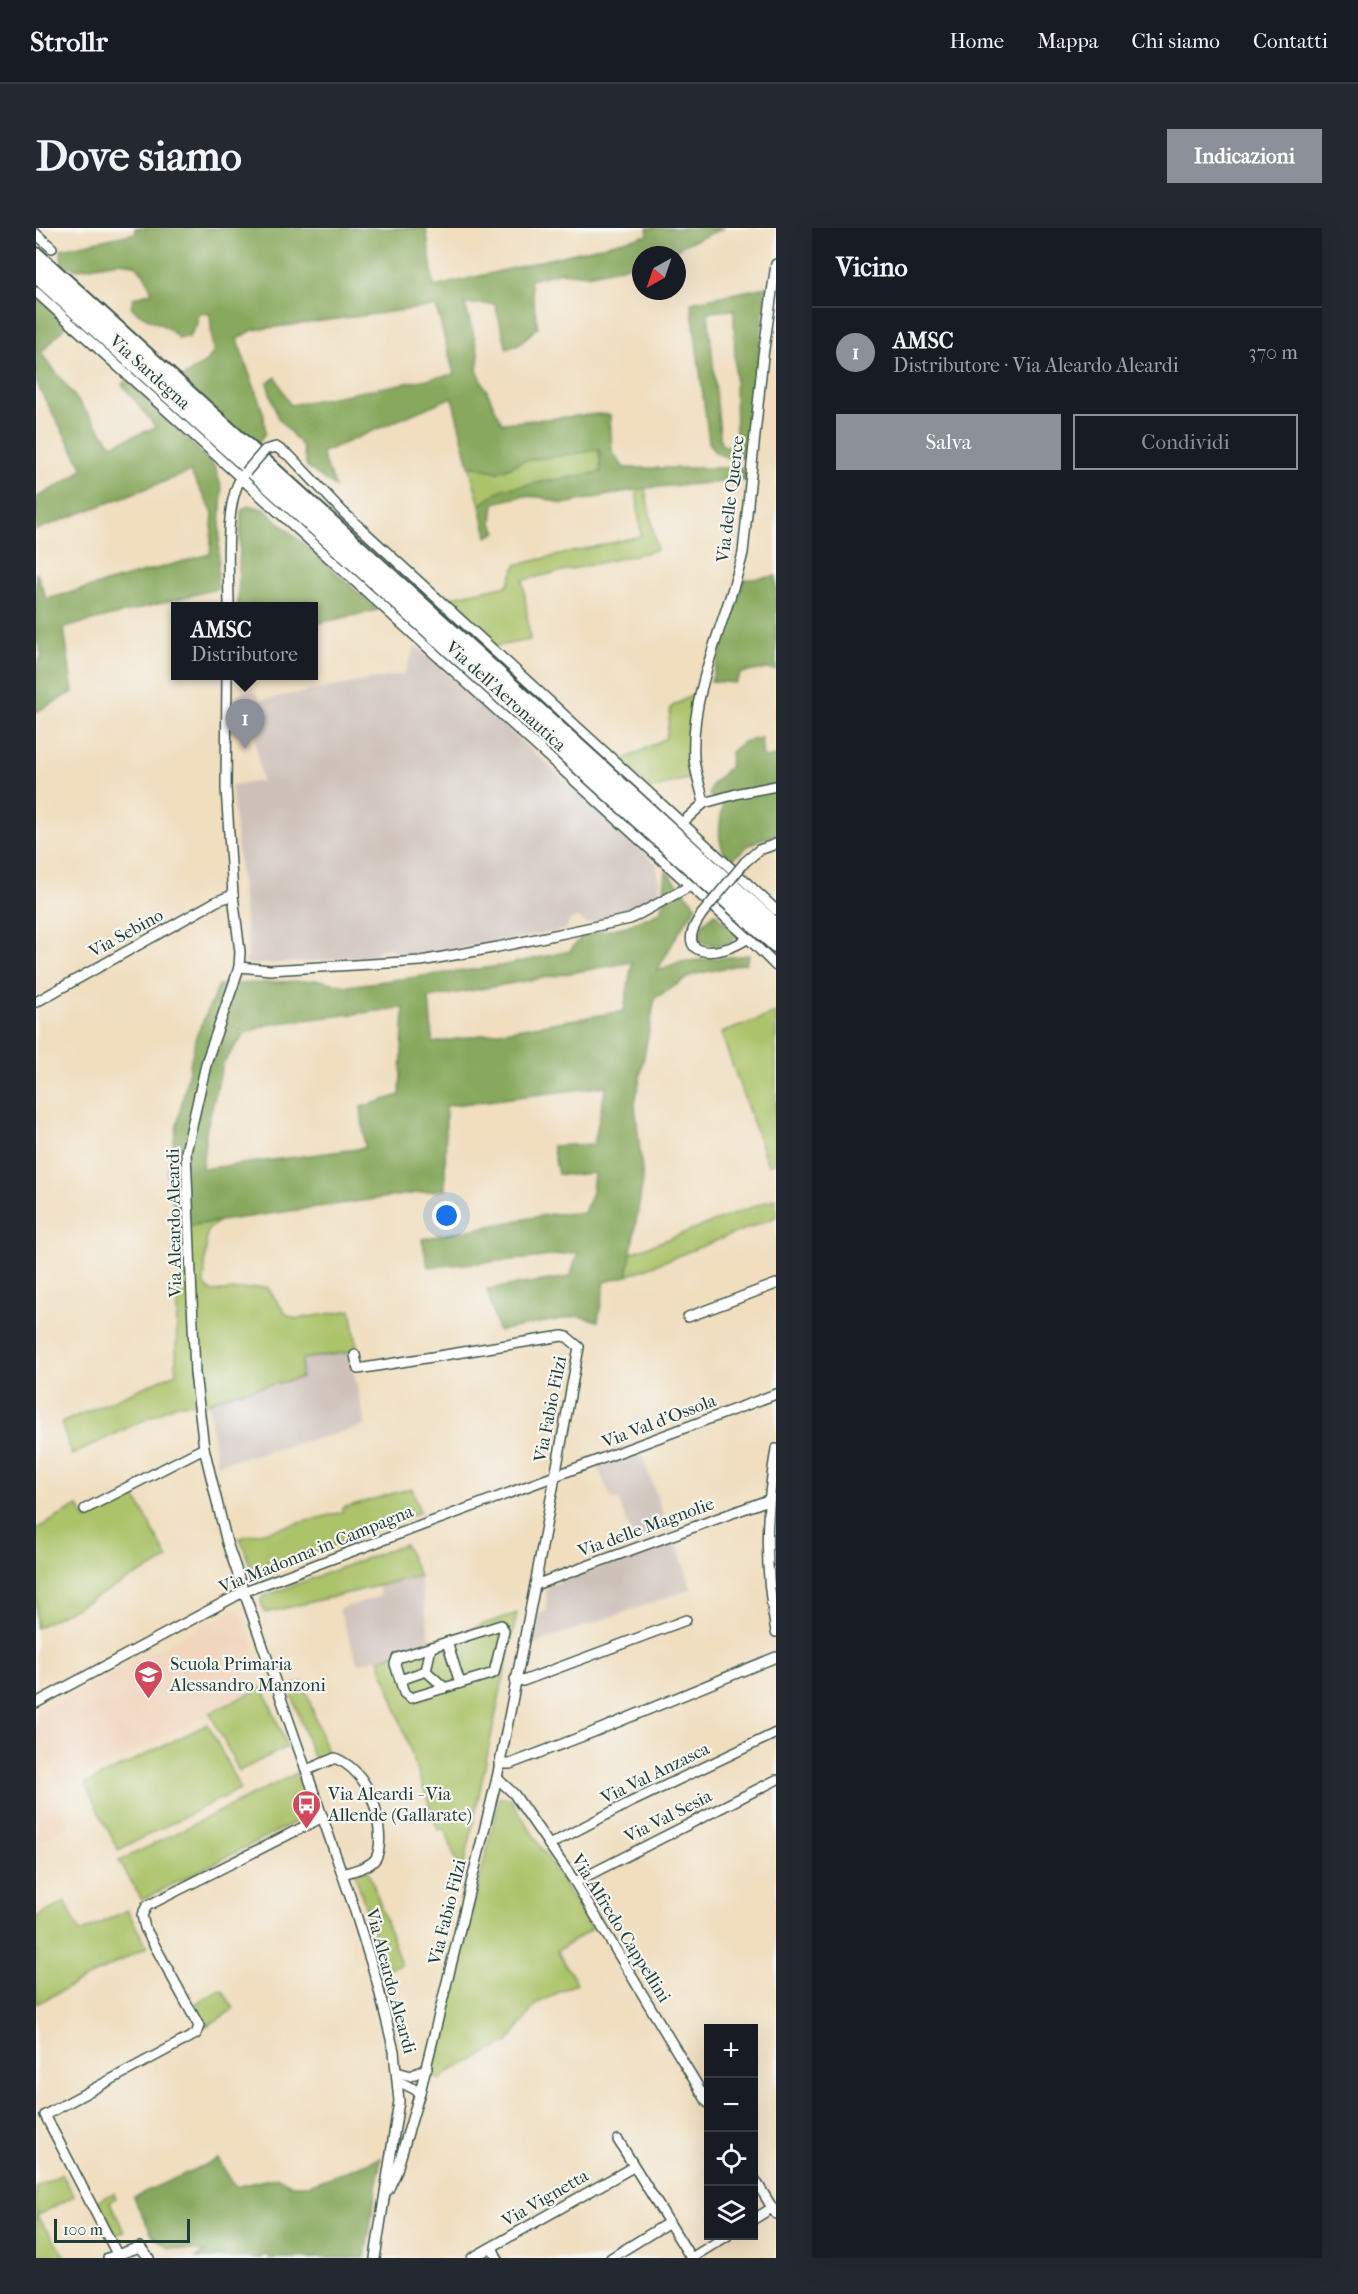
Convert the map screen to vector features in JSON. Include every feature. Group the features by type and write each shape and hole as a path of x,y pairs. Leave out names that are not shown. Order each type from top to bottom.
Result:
{"highway":[{"path":"36,256 776,927"},
{"path":"36,274 776,944"}],"street":[{"path":"36,234 52,248"},
{"name":"Via delle Querce","path":"704,803 694,759 695,720 702,688 743,554 763,356 776,264"},
{"name":"Via Sardegna","path":"36,292 243,475"},
{"path":"228,602 230,512 243,475 265,450 276,447 291,457 343,512 776,910"},
{"name":"Via dell'Aeronautica","path":"243,475 776,966"},
{"name":"Via Aleardo Aleardi","path":"227,680 226,788 233,895 240,952 239,968 207,1060 186,1152 195,1373 204,1448 228,1543 378,1982 398,2076 399,2101 375,2258"},
{"path":"682,823 704,803 776,786"},
{"path":"748,938 728,949 711,952 700,951 693,944 691,935 702,914 746,862 759,850 776,844"},
{"path":"239,968 270,970 421,961 498,947 630,919 690,886"},
{"name":"Via Sebino","path":"36,1002 218,901 233,895"},
{"path":"688,1317 776,1284"},
{"name":"Via Fabio Filzi","path":"355,1355 358,1370 567,1336 579,1347 497,1778 420,2092 396,2173 382,2203"},
{"name":"Via Val d'Ossola","path":"554,1478 776,1394"},
{"path":"85,1509 204,1448"},
{"path":"776,1449 768,1500 767,1572 773,1598 776,1632"},
{"name":"Via Madonna in Campagna","path":"36,1703 245,1591 536,1482 554,1478"},
{"name":"Via delle Magnolie","path":"535,1585 768,1500"},
{"path":"515,1679 523,1681 686,1620"},
{"path":"501,1625 504,1628 494,1673 411,1698 404,1693 394,1660 447,1642 501,1625"},
{"path":"447,1642 460,1683"},
{"path":"426,1671 431,1647"},
{"path":"499,1764 510,1764 580,1737 776,1657"},
{"path":"400,1680 426,1671"},
{"path":"426,1671 445,1688"},
{"name":"Via Val Anzasca","path":"549,1845 627,1804 776,1732"},
{"path":"307,1770 335,1758 344,1762 362,1779 374,1803 379,1834 379,1849 376,1858 372,1863 343,1875"},
{"name":"Via Alfredo Cappellini","path":"497,1778 514,1794 574,1882 704,2096"},
{"name":"Via Val Sesia","path":"574,1882 776,1780"},
{"path":"149,2258 140,2247 113,2256 45,2115 196,2034 199,2025 145,1928 142,1915 147,1906 323,1817"},
{"path":"398,2076 411,2076 426,2068"},
{"path":"398,2076 420,2092"},
{"path":"411,2076 418,2084 420,2092"},
{"path":"618,2140 691,2258 719,2240"},
{"name":"Via Vignetta","path":"472,2258 633,2167"},
{"path":"758,2186 774,2211 758,2217"},
{"path":"611,2258 668,2223"},
{"path":"492,2247 497,2258"}],"shaded area":[{"path":"416,646 656,863 660,883 658,892 644,908 630,916 586,924 580,918 571,919 565,930 418,956 395,956 391,948 379,950 371,957 254,965 246,963 245,959 249,957 231,785 262,781 249,704 233,706 232,702 239,693 246,691 255,691 261,700 404,674"},
{"path":"349,1352 366,1426 217,1464 208,1403 229,1394 301,1378 302,1359"},
{"path":"639,1448 669,1529 634,1542 619,1500 612,1500 597,1466"},
{"path":"675,1540 692,1589 533,1644 537,1616 547,1610 546,1590 549,1586"},
{"path":"419,1576 431,1642 358,1664 339,1609 380,1596 378,1586"},
{"name":"Scuola Primaria Alessandro Manzoni","path":"235,1609 241,1612 267,1685 62,1787 36,1735 36,1714"},
{"path":"36,1762 70,1825 36,1843"}],"green space":[{"path":"135,228 426,228 434,287 648,235 647,228 724,228 682,246 632,246 632,265 587,275 561,272 530,280 538,327 519,344 507,349 495,304 465,304 479,355 477,370 502,423 598,414 610,415 612,452 624,468 742,468 747,480 645,488 563,504 540,497 522,496 494,503 492,523 497,532 487,537 480,505 503,489 601,472 599,450 523,461 499,472 469,465 452,397 321,453 335,487 307,467 302,446 278,418 267,383 276,377 290,405 454,374 436,306 253,330 237,339 264,415 265,433 257,446 180,379 207,361 213,353 210,314 200,313 197,316 197,324 189,337 178,338 166,327 142,316 131,307 133,298 152,292 145,275 134,264 118,262 79,269 62,265 61,249 136,233"},
{"path":"766,287 748,456 726,457 714,451 709,442 691,302","holes":["734,310 736,446 721,445 708,312"]},
{"path":"36,291 70,321 41,353 112,445 156,427 122,384 127,379 215,467 222,489 217,589 64,628 73,692 36,712 36,666 42,655 36,639 36,572 47,599 210,554 213,513 190,472 36,530 36,498 72,478 83,468 36,383"},
{"path":"599,450 601,472 503,489 480,505 469,465 499,472 523,461"},
{"path":"645,488 657,550 523,580 530,640 493,647 453,610 447,598 508,585 516,565 641,536 636,489"},
{"path":"249,505 265,510 378,610 318,623 318,602 238,602 241,511"},
{"path":"776,576 776,670 766,669 741,673 735,683 711,681 744,580"},
{"path":"696,693 690,743 692,778 652,790 622,761 666,738 671,707"},
{"path":"761,738 763,758 776,756 776,835 751,844 731,861 720,842 723,806 709,795 712,785 730,766 731,752 743,742"},
{"path":"666,871 697,906 657,971 679,962 749,955 746,963 692,975 655,998 635,1104 643,1180 627,1276 605,1282 598,1321 578,1316 498,1331 487,1289 570,1277 578,1252 428,1267 422,1239 551,1214 584,1213 592,1192 594,1173 558,1174 552,1146 594,1144 606,1086 446,1106 445,1189 178,1227 167,1172 196,1037 219,985 319,980 347,986 500,966 570,951 582,936 627,926 662,911","holes":["632,962 624,1011 433,1043 429,998","404,1008 400,1095 361,1107 365,1148 202,1169 206,1131 223,1063 245,1033 269,1024"]},
{"path":"715,913 738,934 730,942 719,946 698,939 703,924"},
{"path":"776,1013 776,1162 768,1165 721,1033"},
{"path":"776,1198 776,1217 627,1276 631,1253"},
{"path":"218,1222 207,1231 204,1285 212,1292 267,1287 286,1314 296,1319 351,1310 358,1351 302,1359 301,1378 229,1394 208,1403 177,1404 72,1455 61,1423 176,1373 177,1294 182,1279 178,1227"},
{"path":"412,1488 420,1512 254,1576 240,1538 342,1512 342,1508"},
{"path":"134,1494 168,1559 36,1628 36,1529 78,1506 87,1520"},
{"path":"405,1544 419,1576 265,1613 262,1597"},
{"path":"517,1613 463,1871 457,1865 445,1828 438,1830 379,1659"},
{"path":"303,1682 328,1755 314,1760 289,1686"},
{"path":"263,1687 287,1747 239,1771 210,1713"},
{"path":"208,1724 240,1789 118,1850 85,1784"},
{"path":"297,1773 308,1804 307,1816 142,1900 119,1861"},
{"path":"500,1797 510,1798 592,1929 557,1951 577,1983 536,2004 508,2043 450,2071 440,2080 431,2075 431,2063 441,2051 440,2042"},
{"path":"368,1869 401,1965 385,1969 355,1874"},
{"path":"66,1902 80,1933 127,1910 147,1947 36,2004 36,1917"},
{"path":"220,1990 223,1991 234,2009 207,2026 195,2006"},
{"path":"381,2158 365,2258 269,2258 267,2254 259,2258 196,2258 206,2252 169,2248 153,2236 133,2197 218,2159 235,2187 278,2177 292,2185 309,2185"},
{"path":"62,2174 74,2196 38,2215 36,2187"},
{"path":"114,2193 116,2198 110,2202 124,2231 117,2234 112,2231 97,2201"},
{"path":"36,2215 66,2258 36,2258"}],"place":[{"name":"AMSC","path":"245,749"},
{"name":"Scuola Primaria Alessandro Manzoni","path":"149,1700"},
{"name":"Via Aleardi - Via Allende (Gallarate)","path":"307,1830"}]}
